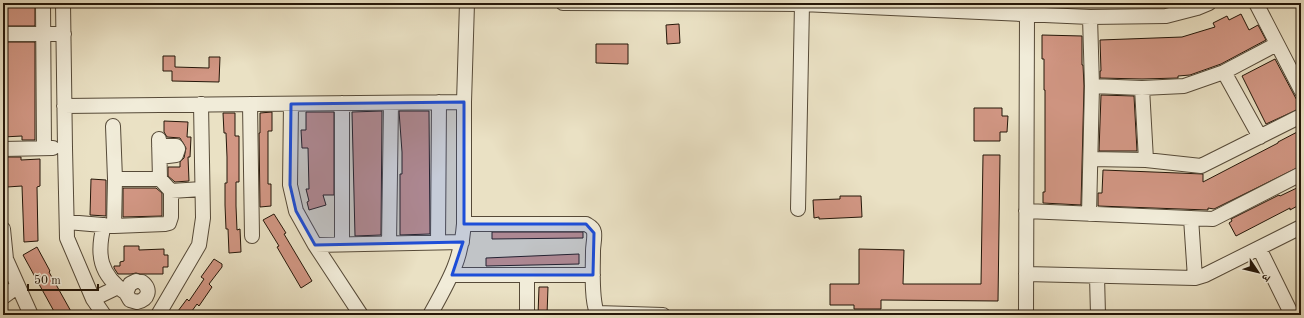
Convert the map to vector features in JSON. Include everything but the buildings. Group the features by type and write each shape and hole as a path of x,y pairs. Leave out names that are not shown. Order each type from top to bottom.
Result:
{"street":[{"path":"43,3 44,148"},
{"path":"63,3 67,238 93,299 104,315"},
{"path":"430,315 452,275 462,242 464,224 464,102 467,3"},
{"path":"563,3 933,6 1090,16 1166,16 1198,8 1209,3"},
{"path":"1256,3 1301,90"},
{"path":"798,209 802,4"},
{"path":"1026,315 1027,13"},
{"path":"1089,214 1092,86 1090,16"},
{"path":"3,34 64,34"},
{"path":"1092,86 1142,88 1184,86 1224,72 1277,44"},
{"path":"1224,72 1260,138"},
{"path":"1142,88 1146,160"},
{"path":"438,242 439,102"},
{"path":"64,106 464,102"},
{"path":"342,103 342,244"},
{"path":"389,243 391,103"},
{"path":"158,315 200,244 203,218 201,104"},
{"path":"250,104 252,236"},
{"path":"291,104 290,185 296,211 315,245 361,315"},
{"path":"1091,159 1146,160 1201,166 1260,138 1301,116"},
{"path":"93,299 122,290 130,284 139,281 147,286 148,294 144,300 137,302 130,300 122,290 110,278 104,267 100,252 101,239 109,226 115,179 113,126"},
{"path":"3,149 65,148"},
{"path":"67,222 109,226 165,224 169,222 171,217 171,191 160,179 159,148"},
{"path":"1026,211 1213,219 1301,174"},
{"path":"115,179 160,179"},
{"path":"171,191 202,189"},
{"path":"1191,218 1195,278"},
{"path":"464,224 586,224 592,227 594,232 593,275 595,307 597,313 663,315"},
{"path":"1026,274 1195,278 1205,275 1301,227"},
{"path":"3,229 6,259 31,315"},
{"path":"315,245 462,242"},
{"path":"1259,248 1292,315"},
{"path":"452,275 593,275"},
{"path":"527,275 527,315"},
{"path":"1097,276 1098,315"},
{"path":"3,297 18,286"}],"highlighted area":[{"path":"464,102 464,224 586,224 594,233 593,275 452,275 463,242 315,245 296,211 290,185 291,104"}]}
